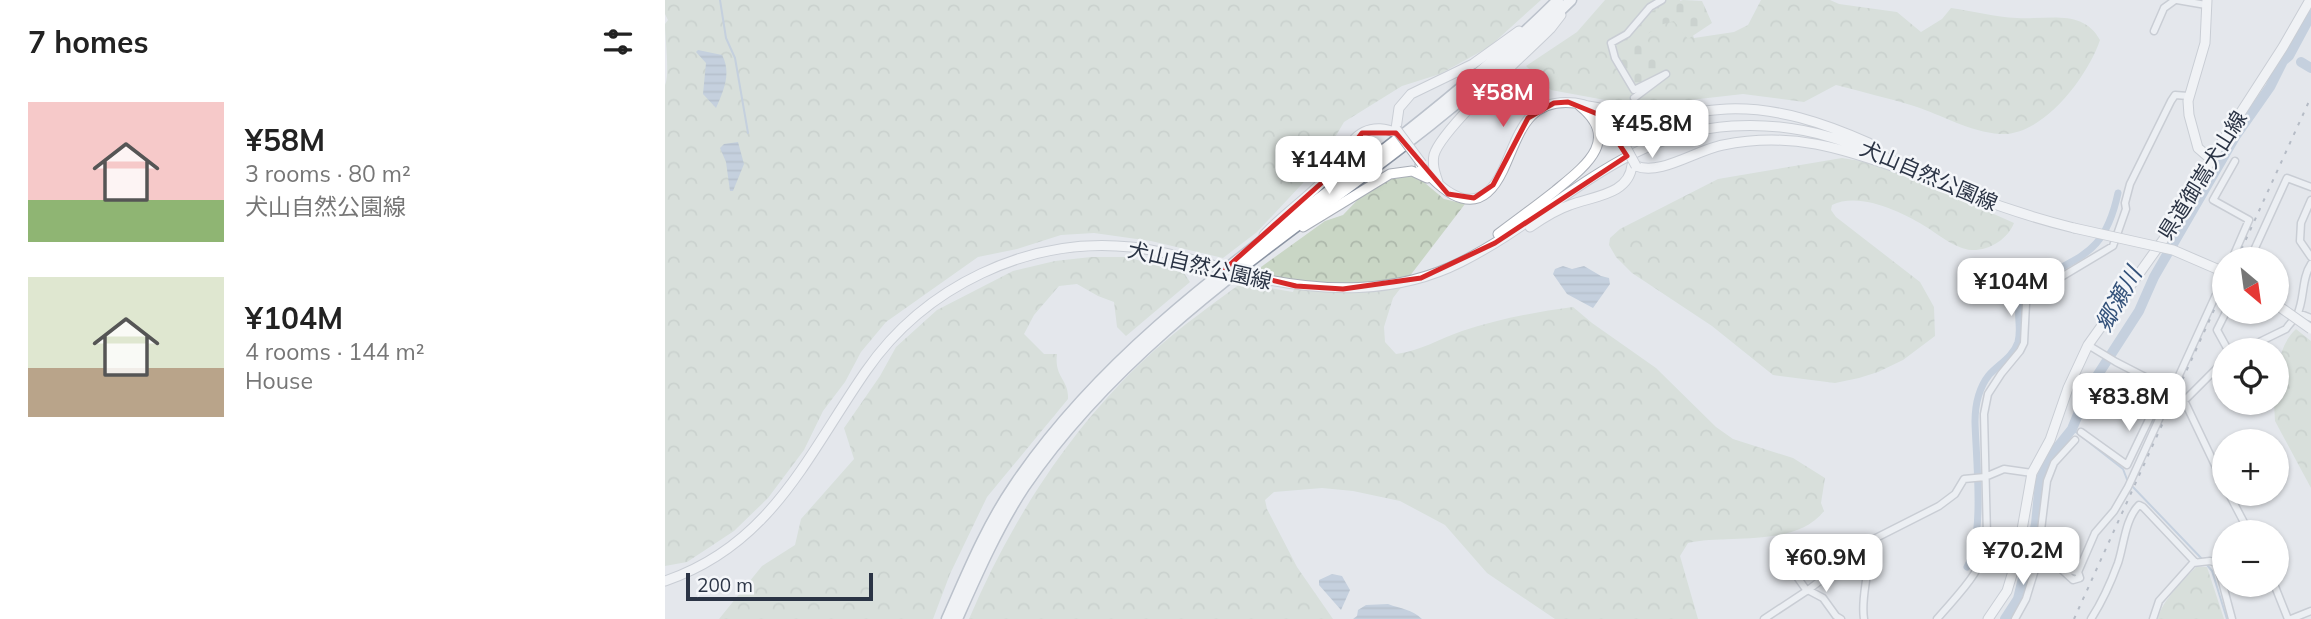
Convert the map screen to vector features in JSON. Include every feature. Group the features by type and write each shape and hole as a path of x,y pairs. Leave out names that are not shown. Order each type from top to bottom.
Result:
{"highway":[{"path":"947,619 981,542 1014,486 1064,421 1102,378 1144,337 1256,244 1439,107 1492,63 1557,0"},
{"path":"957,619 991,545 1024,488 1071,426 1107,385 1151,343 1270,245 1401,148 1483,82 1571,0"}],"main road":[{"path":"1396,131 1399,108 1411,94 1473,64 1557,0"},
{"path":"1439,187 1433,164 1439,145 1476,103 1551,28 1571,0"},
{"name":"県道御嵩犬山線","path":"1988,619 2007,591 2019,559 2032,473 2049,440 2068,388 2088,345 2176,222 2310,0"},
{"path":"2206,3 2205,43 2188,96 2189,115 2198,148 2212,160"},
{"path":"1270,245 1390,174 1412,171 1420,173 1448,194 1460,199 1474,198 1485,193 1502,172 1517,134 1528,118 1554,103 1576,103 1630,117 1727,109 1787,114 1859,138 1921,166 1944,182"},
{"path":"1460,263 1543,200 1593,156 1599,138 1596,124 1576,103"},
{"path":"1460,263 1502,245 1559,209 1620,188 1630,177 1634,165 1611,121 1603,113 1588,106"},
{"name":"犬山自然公園線","path":"665,581 716,557 742,538 767,514 805,467 866,371 887,344 926,307 980,273 1027,256 1081,247 1129,247 1156,251 1296,286 1365,288 1421,278 1460,263 1505,237 1608,166 1639,149 1704,130 1760,125 1828,135 1856,144 1992,203 2074,228 2173,250 2212,268"},
{"path":"1256,244 1279,218 1326,178 1355,138 1371,129 1396,131 1439,187"},
{"path":"1634,165 1654,170 1721,145 1789,139 1827,145 1906,171 1928,175"},
{"path":"2289,313 2311,329"}],"street":[{"path":"1634,98 1666,74 1634,90 1615,58 1611,43 1627,34 1650,7 1662,0"},
{"path":"2154,31 2164,8 2176,0 2206,3"},
{"path":"1937,619 1975,573 1987,543 1985,404 1994,382 2024,343 2026,303 2040,288 2085,265 2113,246 2126,209 2130,184 2171,100 2175,96 2188,96"},
{"path":"2235,160 2213,200 2249,220 2237,247"},
{"path":"2255,247 2287,178 2311,187"},
{"path":"2311,200 2301,223 2299,241 2311,257"},
{"path":"2268,338 2286,329 2298,313 2307,270 2311,264"},
{"path":"2081,432 2127,465 2212,298"},
{"path":"2298,313 2311,318"},
{"path":"2088,345 2167,390 2179,394 2185,400 2212,460"},
{"path":"2185,400 2212,373"},
{"path":"2019,559 2078,572 2095,533 2115,511 2132,479 2167,390"},
{"path":"2015,619 2026,599 2037,563 2047,481 2054,463 2075,440"},
{"path":"1764,619 1807,591 1870,541 1939,506 1955,494 1963,479 1985,477 2004,469 2032,473"},
{"path":"2091,619 2113,573 2128,526 2139,505 2195,562"},
{"path":"1864,619 1862,597 1867,575 1866,546"},
{"path":"2153,619 2159,601 2195,562 2212,562"},
{"path":"1795,574 1807,591 1823,598 1841,619"},
{"path":"2226,597 2231,616"},
{"path":"2280,597 2290,619 2311,611"}],"highlighted area":[{"path":"1568,102 1600,115 1627,156 1495,243 1421,278 1343,289 1296,286 1225,269 1326,179 1362,133 1396,133 1448,194 1474,198 1493,185 1528,118 1554,103"}],"green space":[{"path":"665,0 1541,0 1489,47 1440,74 1402,86 1344,122 1317,168 1257,232 1223,258 1151,241 1094,233 1061,235 1017,249 978,257 886,322 861,352 845,382 823,411 804,450 768,498 734,531 687,562 665,566 665,24 668,20"},
{"path":"1605,0 1680,0 1694,38 1734,32 1748,25 1761,0 1830,0 1839,4 1897,12 1921,32 1942,19 1951,8 2009,17 2074,20 2084,23 2100,40 2085,70 2062,102 2032,126 2000,134 1978,130 1914,106 1836,85 1804,102 1743,94 1655,104 1605,100 1551,90 1526,66 1577,32"},
{"path":"1683,0 1702,1 1712,23 1688,39 1674,21 1660,25 1645,36 1664,71 1636,86 1617,57 1615,44 1637,31 1643,18 1649,14"},
{"path":"1842,158 1867,162 1904,174 2014,223 1997,243 1971,250 1954,245 1918,222 1881,205 1855,200 1832,205 1831,210 1836,217 1920,282 1934,307 1935,336 1903,360 1878,372 1835,383 1773,375 1712,326 1632,273 1616,257 1609,245 1610,238 1620,229 1718,179"},
{"path":"1403,174 1419,178 1444,199 1465,204 1393,298 1384,327 1385,342 1396,354 1490,323 1573,307 1656,368 1716,427 1733,439 1793,458 1825,478 1821,503 1824,511 1812,523 1779,535 1688,543 1680,556 1698,619 1555,619 1487,573 1445,525 1400,501 1353,491 1322,488 1274,492 1265,500 1297,567 1333,619 969,619 1025,508 1072,440 1126,377 1156,349 1241,283 1293,292 1297,281 1261,273 1261,267 1325,221 1343,215 1368,189"},
{"path":"1127,257 1184,273 1190,282 1126,336 1117,327 1114,302 1077,284 1059,286 1034,315 1024,334 1044,354 1057,354 1059,374 1068,392 1068,399 987,497 950,574 933,619 719,619 762,566 795,545 801,519 854,459 844,428 880,376 896,347 937,310 1013,271 1055,261"},
{"path":"2296,329 2311,341 2311,488 2289,447 2289,429 2279,429 2275,421 2275,415 2289,415 2289,337"},
{"path":"2196,567 2207,567 2212,582 2212,597 2217,597 2224,619 2158,619 2168,598"}],"water":[{"path":"698,50 722,55 725,62 725,82 716,108 703,94 706,63 696,52"},
{"path":"738,142 744,164 733,191 730,191 726,162 720,148 724,144"},
{"path":"1563,266 1572,269 1584,266 1609,278 1610,284 1593,308 1567,294 1553,274 1555,269"},
{"path":"1332,574 1342,576 1350,590 1341,610 1319,585 1319,580"},
{"path":"1388,604 1410,611 1422,619 1353,619 1358,610 1366,605"}],"waterway":[{"path":"720,0 726,38 735,58 748,133"},
{"name":"郷瀬川","path":"2005,619 2018,599 2036,524 2040,482 2048,459 2072,429 2088,390 2139,311 2154,277 2235,137 2270,87 2311,15"},
{"path":"2301,62 2311,68"},
{"path":"1967,567 1973,553 1978,518 1975,422 1980,392 1985,380 2016,347 2020,303 2026,289 2095,245 2112,216 2118,193"},
{"path":"2072,429 2123,469 2128,482"},
{"path":"2132,486 2203,560"},
{"path":"2207,565 2212,571 2227,619"}],"railway":[{"path":"2242,247 2311,97"},
{"path":"2074,619 2212,314"}]}
